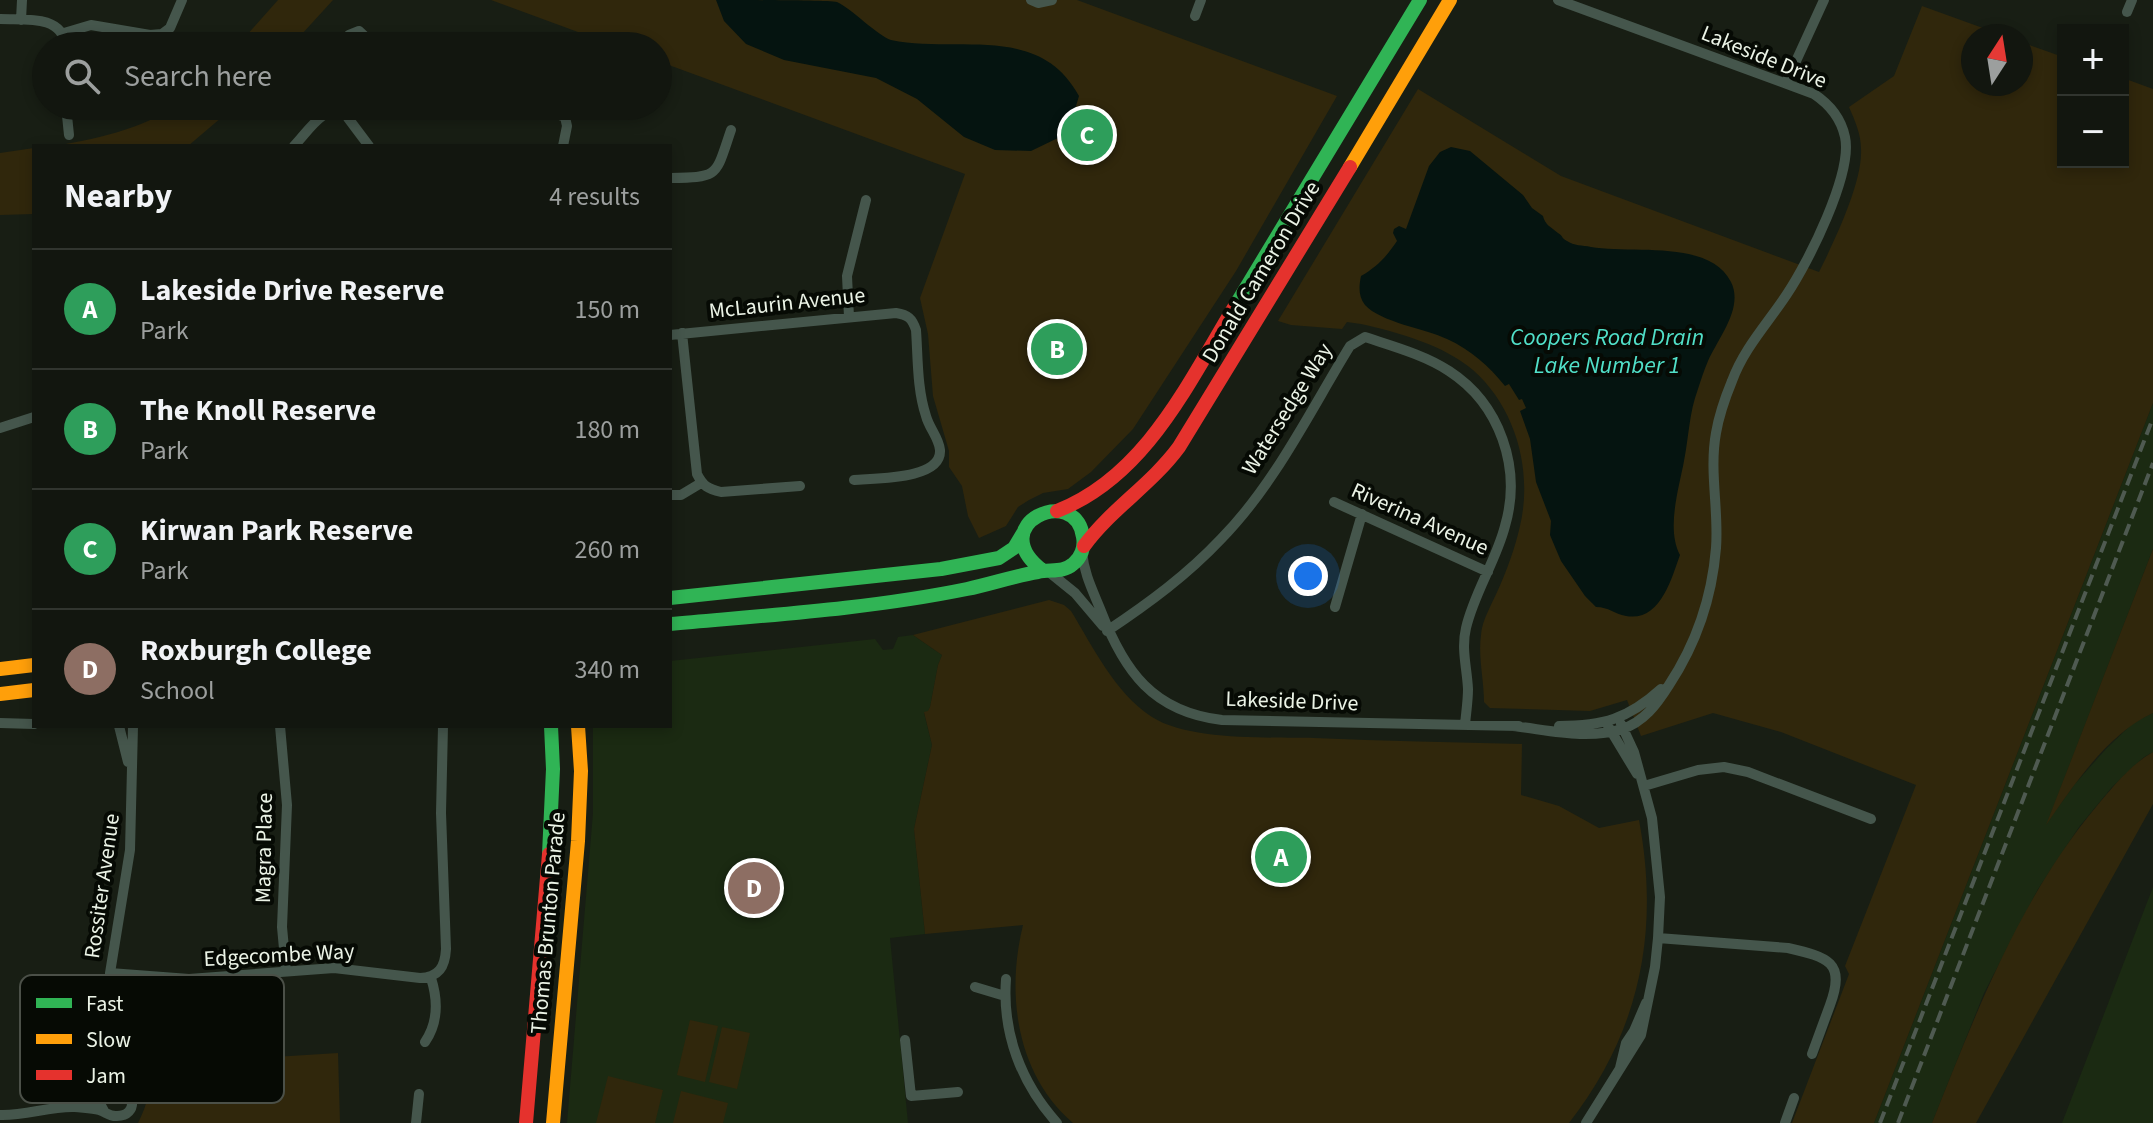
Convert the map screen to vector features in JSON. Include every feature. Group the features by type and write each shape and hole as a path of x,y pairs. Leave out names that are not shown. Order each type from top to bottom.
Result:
{"street":[{"path":"21,20 22,0"},
{"path":"165,32 170,28 182,0"},
{"path":"1031,0 1038,3 1052,0"},
{"path":"1195,16 1201,0"},
{"name":"Donald Cameron Drive","path":"1057,511 1102,490 1135,459 1164,423 1420,0"},
{"name":"Donald Cameron Drive","path":"1083,549 1092,533 1152,480 1182,443 1450,0"},
{"name":"Lakeside Drive","path":"1083,549 1089,586 1107,631 1126,665 1139,682 1163,701 1192,715 1222,720 1609,728 1621,723 1675,675 1704,613 1712,578 1716,547 1715,435 1724,402 1736,369 1805,265 1844,168 1845,138 1834,112 1814,94 1558,0"},
{"path":"1786,83 1824,0"},
{"path":"2127,12 2132,0"},
{"path":"0,19 45,21 57,25 63,32"},
{"path":"67,32 91,25 132,32"},
{"path":"67,120 69,135"},
{"path":"296,144 318,120"},
{"path":"350,120 368,144"},
{"path":"563,144 566,120"},
{"path":"672,178 712,175 719,166 731,130"},
{"path":"849,317 847,276 866,200"},
{"name":"McLaurin Avenue","path":"676,334 896,313 907,315 916,330 926,418 941,453 935,466 924,472 854,480"},
{"path":"676,334 697,474 701,483 721,492 800,486"},
{"name":"Watersedge Way","path":"1107,631 1176,581 1224,537 1282,459 1350,346 1365,337 1427,359 1448,370 1475,393 1496,421 1508,459 1510,499 1504,531 1466,629 1463,649 1468,688 1465,725"},
{"path":"0,428 32,418"},
{"path":"672,495 681,495 701,483"},
{"name":"Riverina Avenue","path":"1334,502 1488,572"},
{"path":"672,598 941,569 999,558 1014,548 1036,515 1046,511 1057,511 1075,519 1084,536 1083,549 1069,568 942,594 672,624"},
{"path":"1335,607 1362,514"},
{"path":"1023,533 1024,551 1028,559 1046,571"},
{"name":"Lakeside Drive","path":"1046,571 1075,593 1107,631"},
{"path":"0,669 32,665"},
{"path":"0,694 32,690"},
{"path":"0,723 32,724"},
{"path":"1586,1123 1646,1021 1658,938 1660,897 1657,853 1644,786 1621,723"},
{"name":"Rossiter Avenue","path":"120,728 131,772"},
{"name":"Rossiter Avenue","path":"110,973 130,850 133,728"},
{"name":"Magra Place","path":"280,728 287,805 282,927 286,970"},
{"path":"425,1042 431,1034 437,1004 431,978 440,972 446,949 441,813 443,728"},
{"name":"Thomas Brunton Parade","path":"526,1123 551,829 551,728"},
{"name":"Thomas Brunton Parade","path":"553,1123 578,841 581,771 578,728"},
{"path":"1609,728 1644,786"},
{"path":"1644,786 1698,770 1724,767 1748,772 1871,819"},
{"path":"1658,938 1788,948 1803,951 1832,965 1837,973 1837,986 1812,1054"},
{"name":"Edgecombe Way","path":"232,975 334,968 431,978"},
{"name":"Edgecombe Way","path":"110,973 136,975"},
{"path":"1006,979 1005,996 1012,1047 1043,1107 1057,1123"},
{"path":"975,987 1005,996"},
{"path":"905,1040 911,1096 958,1092"},
{"path":"416,1123 419,1094"},
{"path":"1785,1123 1794,1098"},
{"path":"71,1107 79,1103"},
{"path":"126,1123 131,1103"},
{"path":"0,1115 71,1107 120,1116 129,1110"}],"shaded area":[{"path":"278,0 333,0 304,32 249,32"},
{"path":"491,0 1077,0 1337,96 1236,271 1133,429 1091,472 1068,489 1043,493 1029,500 1018,507 1006,526 979,538 968,516 962,486 949,467 949,451 933,396 928,334 920,298 965,174 672,66 672,32 578,32"},
{"path":"1922,6 1972,24 1961,24 1961,96 2033,96 2033,46 2057,55 2057,168 2129,168 2129,80 2153,89 2153,403 1874,1123 1792,1123 1849,974 1845,966 1916,785 1781,732 1713,713 1641,736 1627,700 1590,711 1490,708 1484,702 1480,652 1482,629 1520,526 1524,484 1518,442 1500,403 1488,385 1461,361 1405,335 1347,322 1342,329 1278,321 1418,89 1561,176 1819,272 1846,212 1860,163 1860,138 1849,107 1894,76"},
{"path":"219,120 190,144 63,144 100,137 149,121"},
{"path":"32,148 32,214 0,215 0,153"},
{"path":"2153,403 2153,549 2048,821 2106,749 2134,722 2153,713 2153,752 2112,787 2079,827 2038,889 1984,993 1932,1123 1874,1123"},
{"path":"2153,549 2153,713 2136,722 2106,747 2046,825"},
{"path":"1049,600 1071,611 1106,668 1127,695 1152,717 1168,725 1230,736 1522,744 1521,795 1559,806 1599,828 1639,820 1647,902 1645,941 1638,979 1628,1017 1613,1053 1569,1123 1073,1123 1039,1081 1020,1032 1016,978 1023,925 925,934 914,829 932,745 924,712 930,707 942,655 913,635"},
{"path":"913,635 942,655 930,707 924,713 932,745 914,829 925,934 890,938 908,1123 567,1123 593,813 593,728 672,728 672,661 875,639 883,650 893,649 898,637"},
{"path":"2153,752 2153,804 1976,1123 1932,1123 1983,999 2044,880 2108,792 2129,770"},
{"path":"2153,887 2153,1123 2062,1123"},
{"path":"690,1020 718,1026 705,1082 677,1075"},
{"path":"722,1027 750,1033 737,1089 709,1082"},
{"path":"338,1053 340,1123 138,1123 146,1103 284,1103 284,1056"},
{"path":"608,1076 663,1090 655,1123 596,1123"},
{"path":"681,1091 728,1103 723,1123 673,1123"}],"water":[{"path":"716,0 837,2 891,40 1019,49 1042,58 1062,73 1079,96 1070,126 1060,137 1031,151 995,150 964,137 917,99 876,78 784,60 746,44 724,21"},
{"name":"Coopers Road Drain Lake Number 1","path":"1451,147 1470,151 1523,195 1547,224 1570,243 1607,249 1688,254 1706,259 1721,268 1731,282 1734,292 1732,312 1707,364 1691,416 1674,521 1680,555 1662,597 1648,613 1626,616 1596,607 1561,561 1550,535 1551,521 1536,482 1530,439 1520,411 1526,408 1509,384 1505,386 1479,359 1456,343 1381,316 1365,305 1361,298 1361,276 1377,265 1397,241 1394,229 1399,226 1406,229 1429,166 1440,152"}],"railway":[{"path":"1880,1123 2153,418"},
{"path":"1898,1123 2153,463"}],"traffic: fast":[{"path":"1235,306 1420,0"},
{"path":"672,624 893,602 1065,569 1078,559 1083,548 1077,521 1065,513 1051,512 1038,516 1027,525 1023,538 1027,553 1042,570"},
{"path":"672,598 941,569 999,558 1014,548 1023,533"},
{"path":"549,854 553,769 551,728"}],"traffic: slow":[{"path":"1350,167 1450,0"},
{"path":"0,669 32,665"},
{"path":"0,694 32,690"},
{"path":"553,1123 578,841 581,771 578,728"}],"traffic: jam":[{"path":"1084,546 1179,447 1350,167"},
{"path":"1057,511 1088,495 1116,475 1140,451 1162,424 1235,306"},
{"path":"526,1123 549,854"}],"place":[{"name":"Kirwan Park Reserve","path":"1087,135"},
{"name":"The Knoll Reserve","path":"1057,349"},
{"name":"Lakeside Drive Reserve","path":"1281,857"},
{"name":"Roxburgh College","path":"754,888"}]}
